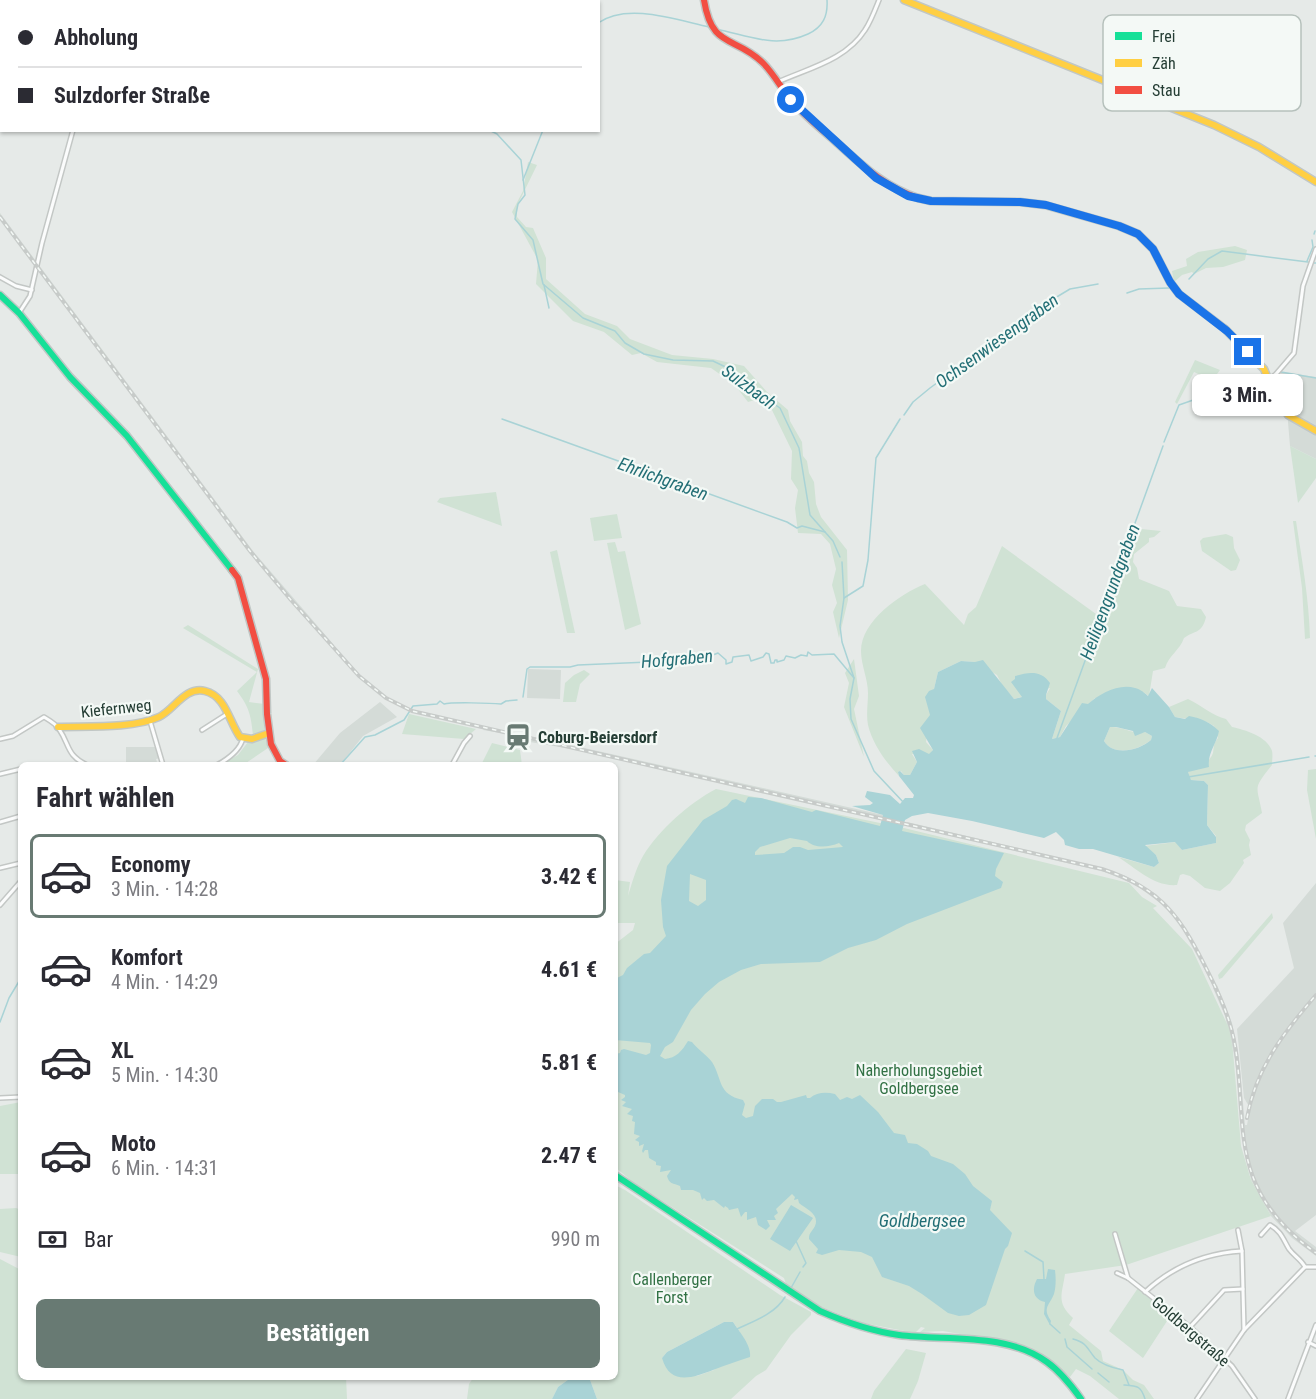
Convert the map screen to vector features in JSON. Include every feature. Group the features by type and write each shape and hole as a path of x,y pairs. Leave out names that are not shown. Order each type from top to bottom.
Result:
{"street":[{"path":"704,0 705,12 711,28 724,40 766,66 777,83 803,113 886,185 908,196 931,201 1020,202 1053,206 1129,230 1143,238 1155,253 1179,294 1231,335 1264,369 1275,396 1288,415 1316,431"},
{"path":"777,83 823,64 849,48 865,30 879,0"},
{"path":"904,0 1103,80"},
{"path":"1179,111 1259,147 1316,182"},
{"path":"19,313 28,302 32,290 44,235 72,132"},
{"path":"1269,379 1294,353 1300,301 1311,259 1316,249"},
{"path":"0,277 16,286 32,290"},
{"path":"0,294 19,313 70,377 127,436 238,578 266,679 269,733 273,749 280,762"},
{"name":"Kiefernweg","path":"58,727 150,721 171,710 186,694 200,690 216,696 222,702 226,714 243,738"},
{"path":"201,729 226,714"},
{"path":"0,739 18,733 44,717 58,727 70,752 80,762"},
{"path":"150,721 162,762"},
{"path":"222,762 241,747 243,738 252,739 269,733"},
{"path":"454,762 470,736"},
{"path":"0,774 18,770"},
{"path":"0,822 18,817"},
{"path":"0,868 18,864"},
{"path":"0,905 18,884"},
{"path":"0,1098 18,1097"},
{"path":"618,1177 803,1301 837,1319 883,1333 985,1341 1015,1347 1046,1360 1068,1379 1081,1399"},
{"path":"1261,1235 1270,1225 1274,1227 1283,1236 1290,1251 1302,1260 1305,1268"},
{"path":"1238,1230 1242,1251 1244,1330"},
{"path":"1115,1234 1128,1278"},
{"path":"1145,1292 1167,1274 1201,1258 1215,1253 1242,1251"},
{"path":"1197,1399 1244,1330 1305,1268 1316,1267"},
{"name":"Goldbergstraße","path":"1117,1273 1128,1278 1190,1327 1232,1366 1255,1399"},
{"path":"1190,1327 1222,1291 1243,1288"},
{"path":"1288,1399 1316,1325"},
{"path":"1308,1342 1316,1346"}],"shaded area":[{"path":"0,213 253,551 334,645 332,647 249,551 0,220"},
{"path":"1282,372 1316,377 1316,459 1290,446 1287,410 1274,384"},
{"path":"528,669 561,670 560,699 527,698"},
{"path":"380,702 397,717 363,736 342,762 316,762 340,733"},
{"path":"485,727 883,815 882,820 571,749 507,738 506,734 483,730"},
{"path":"126,747 157,747 161,758 156,759 157,762 126,762"},
{"path":"907,822 1090,865 1126,876 1156,894 1179,918 1215,982 1212,983 1178,921 1163,905 1136,885 1105,872 906,825"},
{"path":"1316,883 1316,1215 1295,1231 1316,1247 1316,1256 1292,1238 1271,1216 1251,1180 1244,1147 1235,1059 1225,1016 1213,988 1217,985 1232,1023 1239,1058 1245,1125 1247,1125 1250,1108 1244,1098 1237,1029 1294,968 1283,923"}],"green space":[{"path":"528,162 537,165 517,206 517,217 526,227 533,228 546,258 546,279 585,314 617,326 630,339 672,355 713,359 744,366 767,392 788,410 790,421 802,442 803,456 814,482 816,504 821,517 847,550 848,600 839,638 833,612 837,603 832,585 836,569 830,544 821,534 798,533 795,508 798,490 791,479 792,451 770,406 758,399 748,402 734,384 711,368 657,362 641,353 632,355 604,332 573,321 536,284 538,260 512,212 523,191"},
{"path":"1235,246 1247,250 1245,260 1223,267 1206,268 1194,274 1192,272 1182,275 1174,282 1172,271 1187,266 1186,259 1198,252"},
{"path":"1195,360 1220,370 1203,393 1197,397 1194,394 1207,378 1194,372 1177,404 1175,402"},
{"path":"1290,446 1316,459 1316,478 1298,503"},
{"path":"496,492 502,526 437,502 440,498"},
{"path":"617,514 622,538 594,541 590,518"},
{"path":"1293,521 1296,521 1308,609 1310,638 1305,639 1302,588"},
{"path":"1136,530 1161,531 1149,538 1149,542 1134,554 1133,562 1139,579 1169,591 1177,606 1201,609 1206,617 1200,629 1184,638 1165,668 1153,671 1149,696 1143,692 1095,698 1066,726 1060,737 1052,739 1061,711 1046,699 1050,688 1014,699 997,675 975,662 961,661 938,672 926,742 933,750 929,755 912,754 917,762 910,775 904,775 901,771 898,772 899,776 881,753 868,725 868,688 861,651 867,629 875,619 904,594 925,584 964,625 968,614 976,607 1002,546 1096,614 1100,612 1106,597 1106,586 1120,559 1120,546"},
{"path":"1226,534 1233,537 1234,548 1240,560 1236,570 1231,571 1202,551 1200,541 1203,538"},
{"path":"615,542 618,552 625,551 641,624 625,630 607,543"},
{"path":"557,550 575,633 567,633 550,552"},
{"path":"188,625 258,669 249,702 265,704 264,730 253,735 249,712 237,691 257,672 183,628"},
{"path":"854,659 859,696 854,709 864,757 844,707 849,683 845,673"},
{"path":"584,670 590,674 580,684 576,702 563,702 565,683"},
{"path":"1188,699 1226,719 1232,727 1261,738 1272,753 1272,765 1261,779 1258,788 1262,813 1246,825 1245,830 1250,840 1251,855 1243,860 1244,863 1230,883 1220,891 1205,888 1190,876 1183,874 1180,875 1177,885 1161,883 1118,857 1154,867 1159,863 1156,855 1144,846 1176,842 1182,850 1216,843 1216,836 1207,825 1208,785 1204,781 1191,780 1188,772 1209,759 1218,738 1214,726 1207,722 1175,717 1169,707"},
{"path":"409,714 476,729 464,739 402,734"},
{"path":"1110,727 1145,732 1152,736 1151,740 1133,749 1113,749 1104,741"},
{"path":"265,737 268,748 247,762 225,762 238,755 248,742"},
{"path":"492,743 520,750 522,762 482,762"},
{"path":"1316,769 1316,839 1307,790 1308,770"},
{"name":"Naherholungsgebiet Goldbergsee","path":"716,789 904,828 1129,883 1142,897 1157,906 1153,908 1192,949 1229,1028 1241,1146 1251,1180 1271,1216 1126,1265 1065,1274 1062,1303 1073,1318 1069,1325 1101,1351 1103,1361 1123,1370 1133,1380 1144,1385 1154,1399 1119,1399 1090,1376 1076,1369 1070,1377 1049,1359 1021,1345 943,1331 920,1332 925,1328 921,1327 915,1333 863,1323 821,1307 786,1284 784,1278 634,1183 618,1170 618,942 633,930 635,923 618,923 618,880 630,882 628,896 634,876 650,846 685,809"},
{"path":"1272,913 1273,918 1219,979 1218,975"},
{"path":"18,1103 18,1174 0,1174 0,1106"},
{"name":"Callenberger Forst","path":"618,1186 780,1295 811,1312 811,1315 791,1335 766,1370 731,1399 597,1399 590,1380 618,1380","holes":["724,1322 733,1322 740,1332 714,1370 697,1376 662,1358 667,1352"]},
{"path":"0,1209 18,1209 18,1256 0,1252"},
{"path":"0,1259 18,1268 18,1380 346,1380 347,1399 0,1399"},
{"path":"1138,1288 1161,1307 1159,1310 1169,1318 1143,1358 1109,1331"},
{"path":"906,1349 926,1353 910,1399 871,1399 874,1391"},
{"path":"472,1380 568,1380 558,1387 552,1399 467,1399"}],"water":[{"name":"Goldbergsee","path":"983,660 1014,699 1022,697 1011,682 1015,676 1034,673 1043,676 1050,683 1046,699 1061,711 1052,739 1060,737 1082,703 1088,704 1103,693 1122,687 1137,689 1148,696 1152,688 1175,717 1185,719 1189,716 1213,726 1219,731 1209,758 1209,767 1188,772 1191,780 1204,781 1208,785 1207,825 1216,837 1216,843 1182,850 1175,842 1145,845 1156,855 1159,863 1154,867 1093,849 1079,849 1065,845 1064,840 1056,832 1044,838 928,813 912,816 905,820 902,831 1004,853 995,876 1003,882 1001,888 907,924 876,940 848,948 820,962 761,964 741,970 719,982 705,994 691,1010 673,1042 665,1047 660,1056 665,1059 676,1056 688,1041 692,1042 712,1062 725,1090 743,1100 745,1104 742,1115 746,1118 753,1116 755,1106 762,1099 781,1102 806,1095 810,1098 825,1093 835,1094 840,1100 847,1097 852,1099 860,1095 878,1112 894,1133 905,1135 908,1143 917,1144 928,1151 931,1156 953,1164 965,1174 973,1186 992,1201 990,1210 1012,1233 986,1305 969,1315 959,1316 948,1313 909,1286 882,1277 872,1257 861,1252 839,1250 822,1255 816,1253 818,1249 809,1239 816,1218 812,1212 799,1203 798,1199 794,1200 795,1197 792,1194 776,1209 778,1213 774,1216 776,1220 767,1220 770,1226 766,1230 758,1225 756,1217 747,1220 747,1212 741,1217 738,1208 729,1210 714,1200 707,1201 704,1198 702,1200 700,1193 693,1190 681,1190 680,1186 669,1181 667,1176 671,1170 660,1172 661,1166 656,1165 656,1162 649,1158 648,1150 643,1153 644,1144 639,1146 639,1142 635,1140 640,1136 634,1134 633,1116 627,1114 632,1109 622,1106 626,1102 621,1100 625,1095 618,1092 618,1053 624,1049 646,1055 650,1053 651,1045 650,1043 618,1040 618,978 644,954 650,953 666,936 661,900 667,866 703,820 727,806 732,800 736,799 745,803 748,797 761,798 812,812 816,810 880,826 883,815 852,806 873,803 865,797 867,791 890,795 900,804 905,798 913,798 914,795 898,772 910,775 917,762 912,751 919,749 929,754 933,750 920,728 930,715 925,697 929,691 934,689 938,672 961,661","holes":["1110,727 1133,731 1135,736 1145,732 1152,736 1151,740 1134,749 1114,749 1104,741","790,838 818,846 839,843 843,847 808,850 793,847 784,853 755,855 760,847","690,874 706,880 706,900 698,906 689,901"]},
{"path":"791,1205 813,1218 790,1251 770,1239"},
{"path":"1048,1269 1055,1270 1056,1276 1054,1294 1047,1310 1050,1325 1044,1314 1045,1302 1035,1296 1034,1289 1037,1279 1046,1279"},
{"path":"724,1322 733,1322 742,1334 750,1357 690,1377 683,1378 670,1373 662,1358 667,1352"},
{"path":"568,1380 590,1380 597,1399 552,1399 558,1387"}],"waterway":[{"path":"716,29 762,40 784,41 796,38 808,34 821,24 827,11 827,0"},
{"path":"600,22 610,17 637,13 709,27"},
{"name":"Sulzbach","path":"493,132 521,160 525,195 518,204 515,219 533,240 543,284 583,318 615,331 625,343 644,354 673,360 713,361 734,371 753,390 780,408 799,448 810,515 833,541 840,557"},
{"path":"523,180 542,132"},
{"path":"1307,261 1313,247 1312,240"},
{"name":"Ochsenwiesengraben","path":"1189,279 1208,259 1222,251 1308,262"},
{"name":"Ochsenwiesengraben","path":"904,415 913,402 930,388 1050,301 1070,289 1098,284"},
{"name":"Sulzbach","path":"544,285 549,308"},
{"name":"Ochsenwiesengraben","path":"1127,293 1139,289 1169,288"},
{"name":"Heiligengrundgraben","path":"1281,372 1316,378"},
{"name":"Heiligengrundgraben","path":"1253,379 1262,376"},
{"name":"Heiligengrundgraben","path":"1164,442 1179,405 1250,380"},
{"name":"Ehrlichgraben","path":"502,419 787,522 797,528 802,526 825,532"},
{"name":"Ochsenwiesengraben","path":"844,598 863,586 868,560 876,458 900,419"},
{"name":"Heiligengrundgraben","path":"1057,738 1163,446"},
{"name":"Sulzbach","path":"842,562 844,598 840,626 842,642 854,678 850,699 851,719 874,771 904,803"},
{"name":"Hofgraben","path":"523,697 527,669 530,667 696,660 698,657 705,658 705,654 708,653 713,655 718,653 726,660 726,664 732,662 733,657 749,655 751,661 763,657 766,653 769,654 771,663 775,660 777,662 784,660 786,656 795,658 801,655 807,656 808,652 812,655 834,654 854,678"},
{"name":"Hofgraben","path":"343,762 365,737 375,735 404,720 413,706 437,704 440,701 444,704 501,704 517,700"},
{"path":"1188,777 1309,757"},
{"path":"0,1022 9,998 18,983"},
{"path":"796,1241 806,1263 803,1267"},
{"name":"Sulzbach","path":"1025,1251 1043,1262 1044,1279"},
{"path":"791,1288 800,1272"},
{"path":"737,1329 770,1312 785,1297"},
{"name":"Sulzbach","path":"1050,1324 1060,1333"},
{"name":"Sulzbach","path":"1065,1339 1067,1347 1092,1369"},
{"name":"Sulzbach","path":"1073,1339 1084,1344 1101,1363 1123,1370 1129,1385"},
{"name":"Sulzbach","path":"1098,1373 1109,1382"},
{"name":"Sulzbach","path":"1124,1385 1138,1388 1145,1399"}],"railway":[{"path":"0,217 250,551 359,676 386,698 412,711 1102,869 1141,886 1156,897 1168,908 1189,937 1214,984 1227,1016 1236,1048 1245,1148 1258,1189 1278,1219 1316,1253"},
{"path":"1247,1118 1251,1100 1264,1067 1282,1037 1316,995"}],"traffic: fast":[{"path":"918,198 931,201 1020,202 1045,205 1119,226 1138,234 1153,249 1179,294 1225,329"},
{"path":"0,295 19,313 70,377 127,436 232,570"},
{"path":"618,1177 820,1311 858,1326 899,1335 995,1342 1031,1352 1047,1362 1066,1379 1081,1399"}],"traffic: slow":[{"path":"904,0 1103,80"},
{"path":"1179,111 1259,147 1316,182"},
{"path":"1225,329 1264,369 1275,396 1288,415 1316,431"},
{"path":"58,727 109,726 148,721 164,714 186,695 198,690 218,698 240,737 252,739 269,733"}],"traffic: jam":[{"path":"704,0 708,16 719,35 753,54 763,63 791,100 873,174 894,188 918,198"},
{"path":"232,570 238,578 266,679 271,744 282,762"}],"place":[{"name":"Coburg-Beiersdorf","path":"518,737"}],"route":[{"path":"791,100 876,178 908,196 931,201 1020,202 1053,206 1138,234 1153,249 1179,294 1227,331 1248,352"}]}
